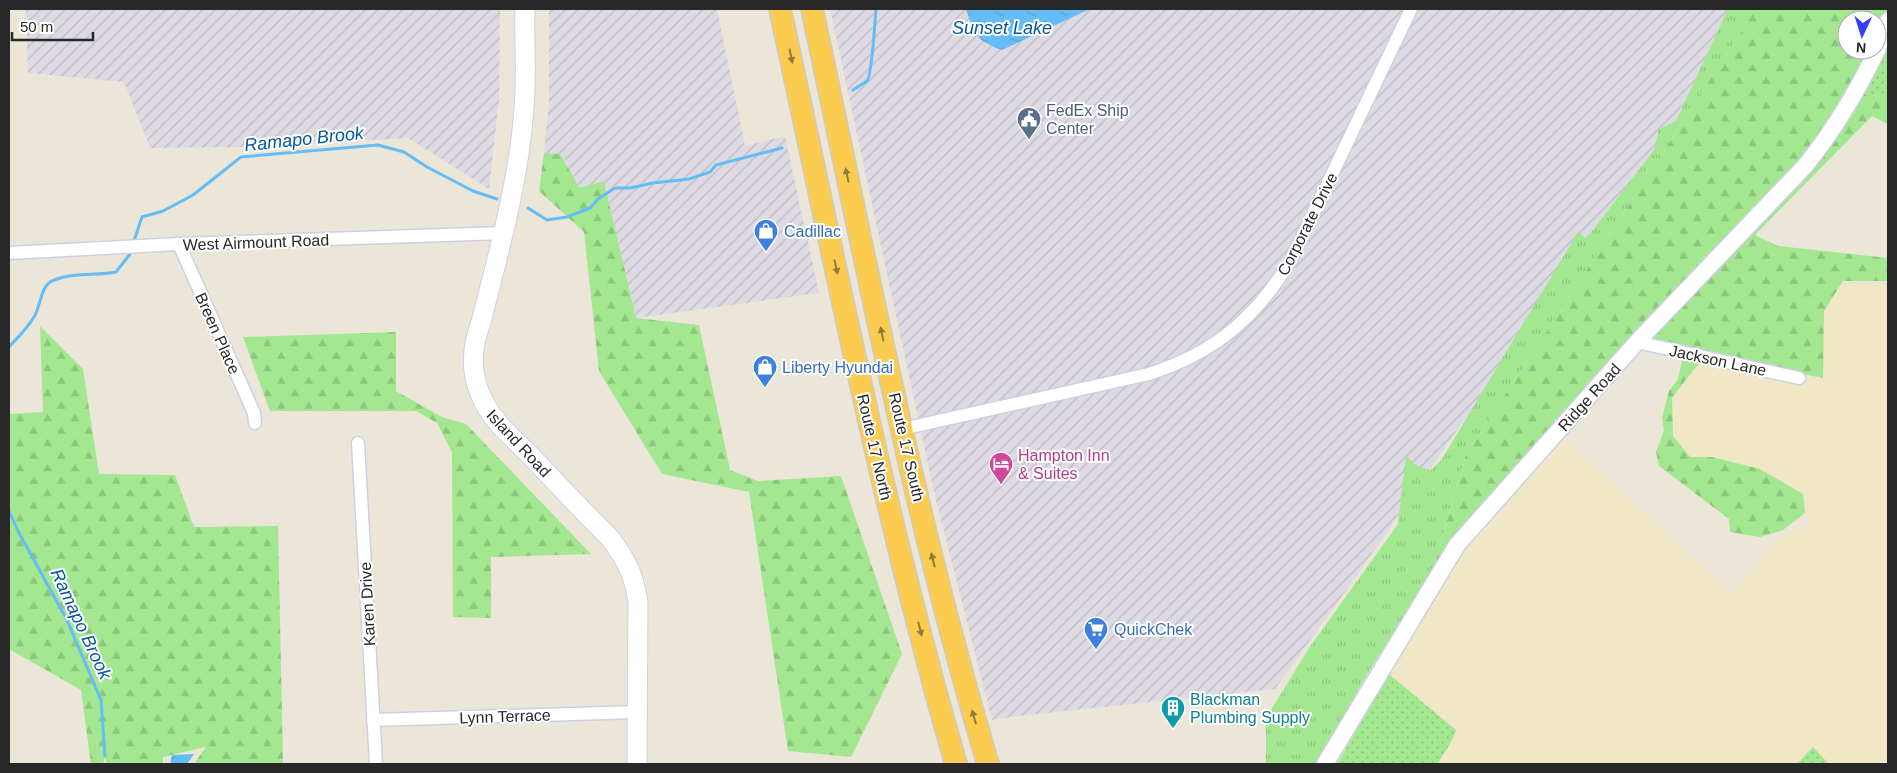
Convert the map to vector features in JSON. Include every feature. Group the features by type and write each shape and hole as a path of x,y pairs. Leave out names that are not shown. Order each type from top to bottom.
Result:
{"highway":[{"name":"Route 17 North","path":"780,9 869,423 900,554 956,764"},
{"name":"Route 17 South","path":"812,9 902,429 963,675 988,764"}],"main road":[{"name":"Island Road","path":"525,9 524,107 513,188 473,351 473,367 486,408 496,421 610,538 626,559 636,586 638,601 637,764"}],"street":[{"name":"Corporate Drive","path":"902,429 1136,378 1202,351 1242,323 1277,284 1291,260 1411,9"},
{"name":"Ridge Road","path":"1325,764 1457,545 1637,342 1805,166 1829,137 1846,111 1872,60"},
{"name":"West Airmount Road","path":"9,252 503,233"},
{"name":"Breen Place","path":"179,244 254,413 255,423"},
{"name":"Jackson Lane","path":"1637,342 1800,378"},
{"name":"Karen Drive","path":"358,444 376,764"},
{"name":"Lynn Terrace","path":"373,720 638,712"}],"shaded area":[{"path":"26,9 500,9 499,100 489,189 408,138 250,147 150,148 124,82 28,73"},
{"path":"549,9 717,9 745,146 785,136 819,293 636,318 604,181 580,188 561,154 544,153 549,102"},
{"path":"830,9 1755,9 1677,131 1546,301 1358,574 1275,689 992,720 934,492"},
{"path":"1843,281 1888,285 1888,764 1325,764 1436,581 1557,433 1733,593 1777,539 1810,525 1805,512 1803,494 1712,457 1690,457 1673,436 1672,398 1702,358 1799,378 1823,378 1824,311"}],"green space":[{"path":"1728,9 1756,9 1465,457 1432,573 1369,671 1316,764 1266,764 1266,718 1309,648 1398,524 1406,455 1414,464 1430,471 1442,459 1578,232 1586,239 1654,150 1659,129 1676,121"},
{"path":"1756,9 1888,9 1887,12 1887,10 1837,10 1837,60 1868,60 1854,90 1888,99 1888,123 1872,116 1755,235 1778,246 1888,258 1888,281 1843,281 1824,311 1823,378 1705,355 1672,398 1673,436 1690,457 1712,457 1760,469 1803,494 1805,513 1783,530 1760,537 1730,532 1729,519 1659,466 1656,452 1664,430 1662,418 1669,391 1678,379 1685,347 1634,335 1432,573 1465,457"},
{"path":"1888,10 1888,99 1854,90 1867,60 1887,60"},
{"path":"544,153 560,154 580,188 604,181 636,318 699,325 730,470 758,481 841,476 902,654 851,757 788,751 749,492 662,474 599,371 584,232 539,191"},
{"path":"40,326 83,369 99,474 175,475 194,527 278,526 283,764 194,764 206,747 163,757 163,764 107,764 105,757 103,764 91,764 81,690 9,649 9,414 43,412"},
{"path":"396,332 396,391 442,417 466,424 591,554 491,557 491,618 453,617 452,452 437,423 416,411 270,411 243,337"},
{"path":"1389,674 1456,730 1438,764 1337,764"},
{"path":"1813,747 1829,764 1797,764"}],"water":[{"name":"Sunset Lake","path":"966,9 1090,9 1002,50 986,43 977,36"},
{"path":"194,754 187,764 170,764 172,755"}],"waterway":[{"name":"Ramapo Brook","path":"853,90 867,81 869,77 876,9"},
{"name":"Ramapo Brook","path":"134,241 142,217 163,211 193,195 241,157 378,145 404,152 427,167 473,191 497,199"},
{"name":"Ramapo Brook","path":"528,208 547,220 567,217 590,208 598,199 615,188 630,188 689,179 710,172 716,165 782,148"},
{"name":"Ramapo Brook","path":"9,347 34,317 43,291 49,283 69,276 116,272 130,254"},
{"name":"Ramapo Brook","path":"9,511 67,620 101,700 105,756"}],"place":[{"name":"FedEx Ship Center","path":"1029,140"},
{"name":"Cadillac","path":"766,252"},
{"name":"Liberty Hyundai","path":"765,388"},
{"name":"Hampton Inn & Suites","path":"1001,485"},
{"name":"QuickChek","path":"1096,650"},
{"name":"Blackman Plumbing Supply","path":"1173,729"}]}
